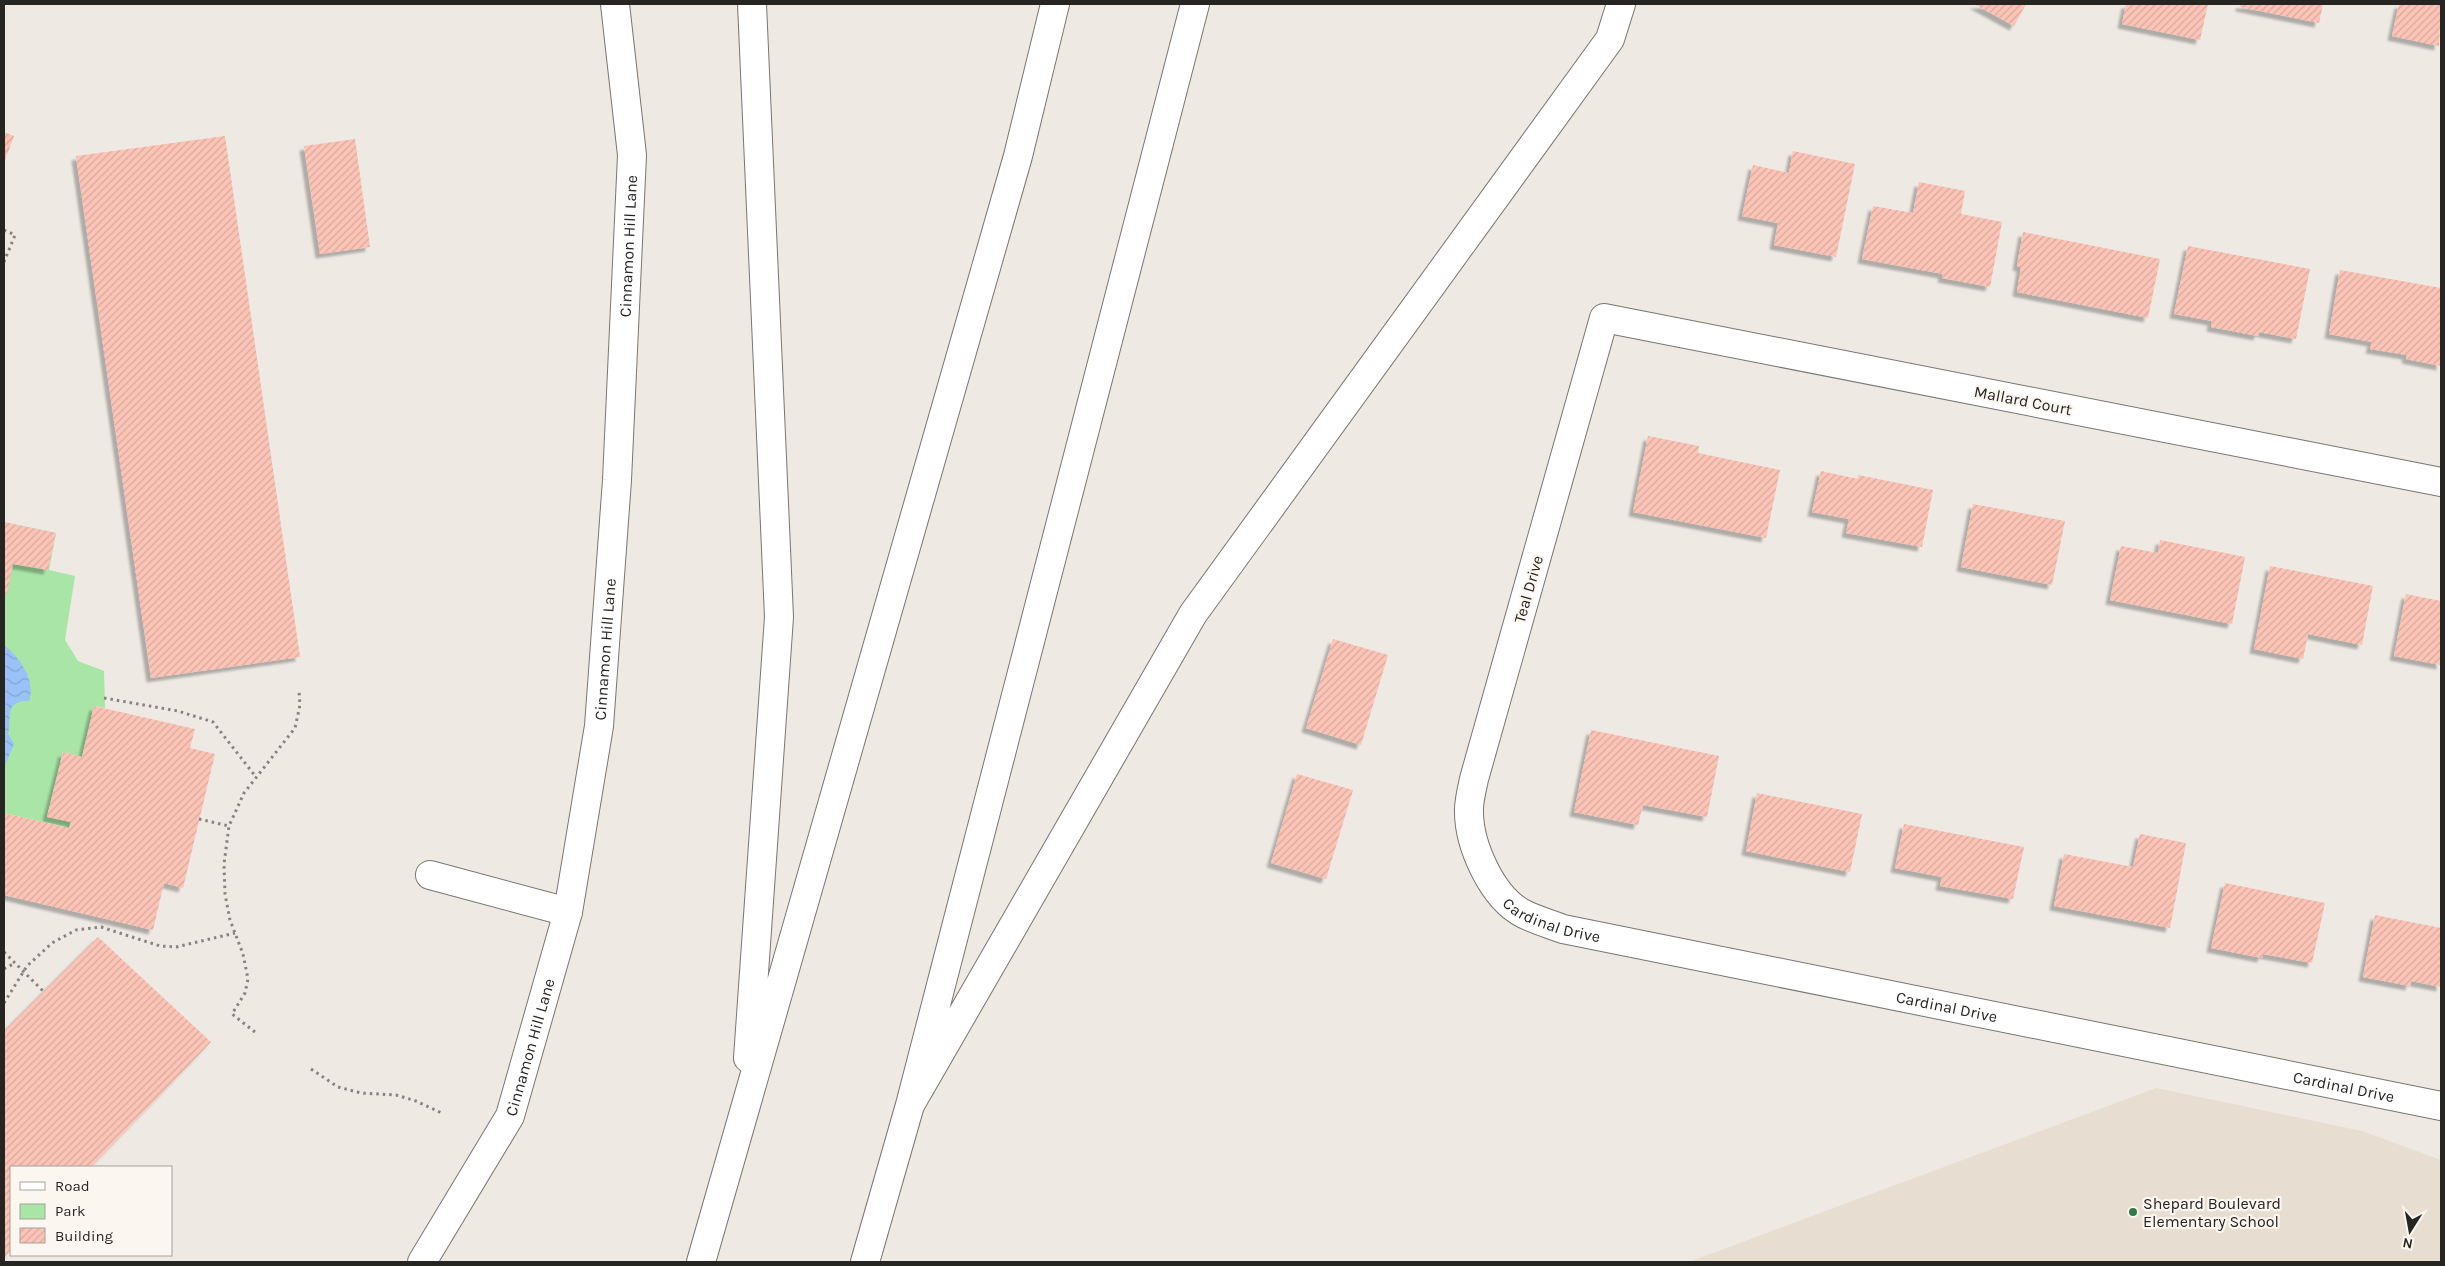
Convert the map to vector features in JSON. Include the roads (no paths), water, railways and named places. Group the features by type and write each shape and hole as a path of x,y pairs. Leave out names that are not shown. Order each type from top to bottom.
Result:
{"main road":[{"name":"Cinnamon Hill Lane","path":"422,1262 510,1116 568,912 599,726 617,480 632,155 614,4"},
{"path":"744,1114 779,617 752,4"},
{"path":"702,1262 1018,156 1055,4"},
{"path":"865,1262 910,1105 1195,4"},
{"path":"910,1105 1193,614 1610,40 1621,4"},
{"name":"Mallard Court","path":"1604,318 2441,482"},
{"name":"Teal Drive","path":"1479,860 1471,836 1468,809 1474,779 1604,318"},
{"name":"Cardinal Drive","path":"1479,860 1495,889 1522,914 1563,929 2429,1103"},
{"path":"430,875 568,912"},
{"path":"2429,1103 2441,1117"}],"water":[{"path":"4,645 16,656 25,670 31,693 29,701 15,704 10,712 8,734 14,744 4,768"}],"place":[{"name":"Shepard Boulevard Elementary School","path":"2133,1212"}]}
